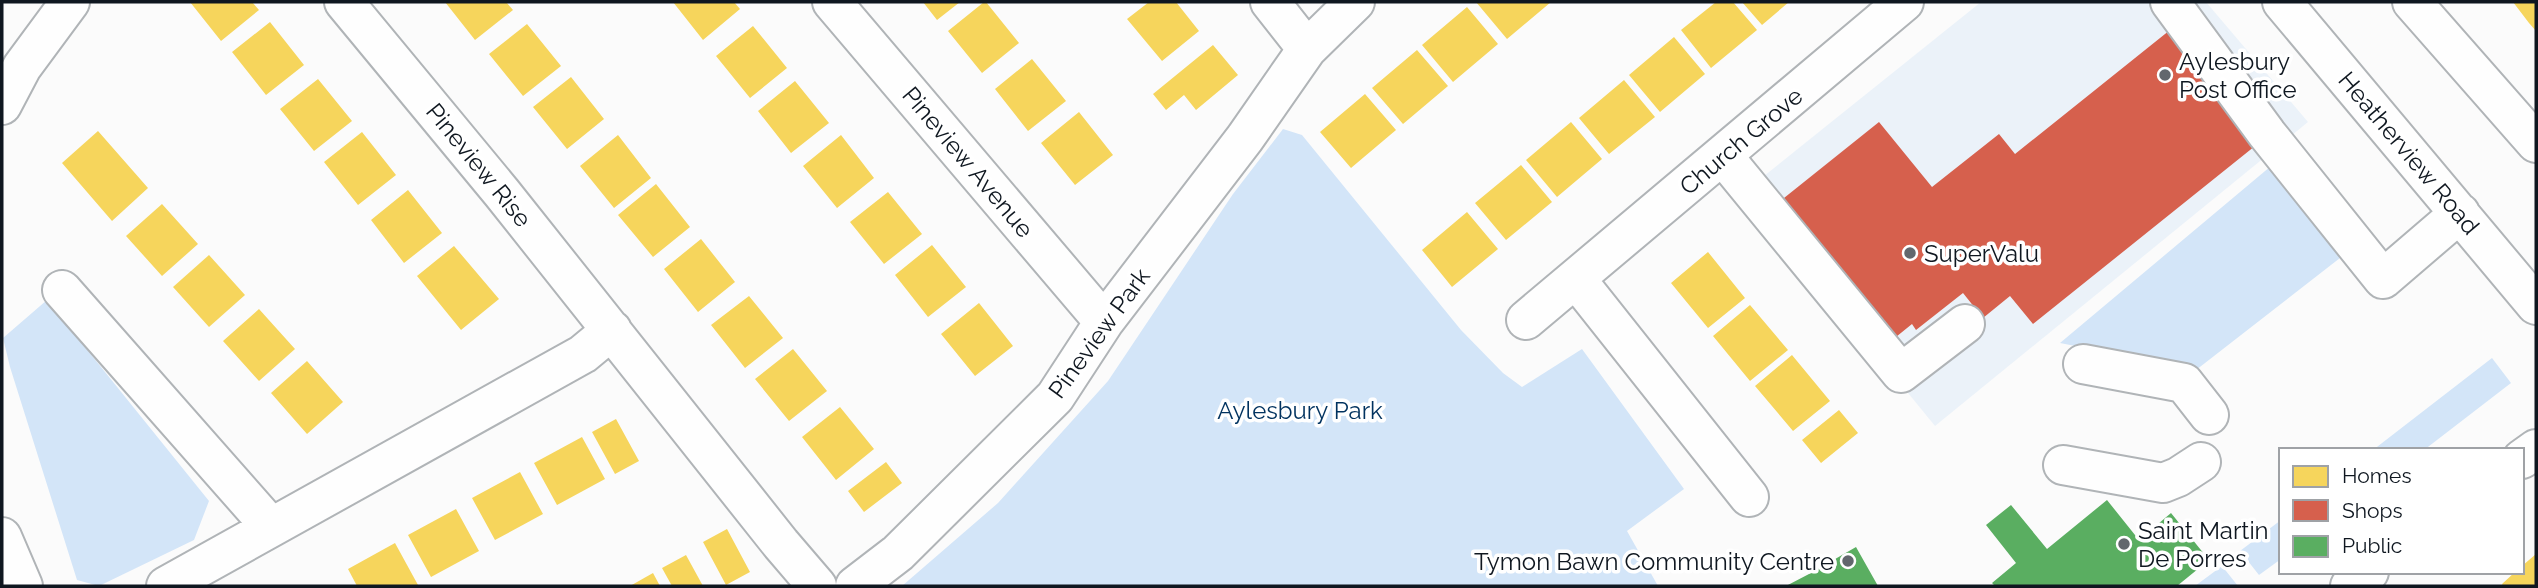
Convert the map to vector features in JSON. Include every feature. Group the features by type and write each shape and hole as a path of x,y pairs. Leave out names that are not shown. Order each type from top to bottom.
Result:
{"street":[{"path":"2,105 22,67 70,2"},
{"name":"Pineview Rise","path":"344,2 612,330 780,544 817,586"},
{"name":"Pineview Avenue","path":"832,2 1104,322"},
{"path":"1270,2 1307,49"},
{"name":"Pineview Park","path":"855,586 898,553 1055,397 1104,322 1245,138 1307,49 1355,2"},
{"name":"Church Grove","path":"1526,320 1904,2"},
{"path":"2170,2 2267,134 2383,279 2460,213"},
{"name":"Heatherview Road","path":"2282,2 2536,305"},
{"path":"2412,2 2536,143"},
{"path":"1723,156 1901,373 1965,324"},
{"path":"1576,279 1749,498"},
{"path":"62,290 271,527"},
{"path":"166,586 583,354 612,330"},
{"path":"2084,364 2184,383 2209,415"},
{"path":"2063,466 2163,483 2201,462"},
{"path":"2,537 23,586"},
{"path":"2350,586 2366,574"}],"shaded area":[{"path":"1981,2 2206,2 2308,122 1935,426 1744,192"}],"green space":[{"name":"Aylesbury Park","path":"1283,129 1302,135 1461,330 1503,373 1522,387 1582,349 1684,489 1627,531 1658,586 902,586 998,503 1108,381 1233,194"},
{"path":"2277,161 2349,251 2196,370 2060,343"},
{"path":"47,300 209,501 194,540 99,586 77,580 3,338"},
{"path":"2492,358 2511,383 2427,448 2376,448"},
{"path":"2279,522 2279,560 2259,575 2240,551"},
{"path":"2222,566 2238,586 2195,586"}],"building: Homes":[{"path":"190,2 252,2 259,10 221,41"},
{"path":"445,2 506,2 513,10 475,40"},
{"path":"673,2 734,2 740,9 703,40"},
{"path":"923,2 960,2 937,20"},
{"path":"984,2 1019,43 982,73 948,31"},
{"path":"1149,2 1176,2 1199,31 1162,61 1127,19"},
{"path":"1476,2 1551,2 1507,39"},
{"path":"1716,2 1733,2 1757,30 1711,68 1681,30"},
{"path":"1742,2 1789,2 1762,25"},
{"path":"2513,2 2536,2 2536,31 2529,23"},
{"path":"1467,7 1498,44 1453,82 1422,45"},
{"path":"270,22 304,65 266,95 232,52"},
{"path":"527,24 561,66 523,96 489,54"},
{"path":"753,26 787,68 750,98 716,56"},
{"path":"1674,37 1705,74 1660,112 1629,75"},
{"path":"1213,45 1238,75 1196,110 1184,95 1166,110 1153,94"},
{"path":"1417,50 1448,86 1403,124 1372,88"},
{"path":"1032,59 1066,101 1028,131 995,89"},
{"path":"571,77 604,119 567,149 533,107"},
{"path":"318,79 352,121 314,151 280,109"},
{"path":"1624,80 1655,117 1609,154 1579,118"},
{"path":"795,81 829,123 791,153 758,111"},
{"path":"1365,94 1396,130 1351,168 1320,132"},
{"path":"1079,112 1113,155 1075,185 1041,143"},
{"path":"1571,122 1602,159 1557,197 1526,160"},
{"path":"98,131 148,188 112,221 62,163"},
{"path":"362,132 396,175 358,205 324,162"},
{"path":"618,135 651,178 614,208 580,166"},
{"path":"841,135 874,178 837,208 803,166"},
{"path":"1521,165 1552,202 1506,240 1475,203"},
{"path":"656,184 690,227 653,257 618,215"},
{"path":"408,190 442,233 404,263 371,220"},
{"path":"888,192 922,234 884,264 850,222"},
{"path":"162,204 198,244 162,276 126,236"},
{"path":"1467,212 1498,249 1452,287 1422,250"},
{"path":"701,239 735,282 698,312 664,269"},
{"path":"932,245 966,287 928,317 895,275"},
{"path":"454,246 499,299 461,330 417,276"},
{"path":"1708,252 1745,298 1708,328 1671,283"},
{"path":"209,255 245,295 209,327 173,287"},
{"path":"749,296 783,338 745,368 711,325"},
{"path":"979,303 1013,346 975,376 941,334"},
{"path":"1750,305 1788,350 1750,381 1713,336"},
{"path":"259,309 295,349 259,381 223,341"},
{"path":"793,349 827,391 789,421 755,379"},
{"path":"1792,355 1830,401 1793,431 1755,386"},
{"path":"307,361 343,402 307,434 271,393"},
{"path":"840,407 874,449 836,480 802,437"},
{"path":"1839,410 1858,433 1821,463 1802,440"},
{"path":"616,419 639,461 615,474 592,432"},
{"path":"582,437 605,479 557,505 534,463"},
{"path":"886,462 902,483 864,512 848,491"},
{"path":"520,472 543,514 495,540 472,498"},
{"path":"456,509 479,551 431,577 408,535"},
{"path":"727,529 750,572 726,585 703,542"},
{"path":"395,543 418,585 357,586 348,569"},
{"path":"2536,554 2536,586 2503,586 2513,574 2524,574 2524,564"},
{"path":"686,555 703,586 672,586 662,568"},
{"path":"653,573 660,586 630,586"}],"building: Shops":[{"path":"2170,30 2260,142 2033,324 2010,296 1983,318 1963,293 1916,330 1912,324 1891,341 1779,202 1879,122 1932,187 1999,134 2015,154"}],"building: Public":[{"name":"Saint Martin De Porres","path":"2107,500 2139,540 2171,513 2209,560 2177,586 1995,586 1992,583 2016,563 1986,525 2011,505 2047,549"},
{"name":"Tymon Bawn Community Centre","path":"1856,547 1878,586 1786,586 1809,574"}],"place":[{"name":"Aylesbury Post Office","path":"2165,75"},
{"name":"SuperValu","path":"1910,253"},
{"name":"Saint Martin De Porres","path":"2124,544"},
{"name":"Tymon Bawn Community Centre","path":"1848,561"}]}
